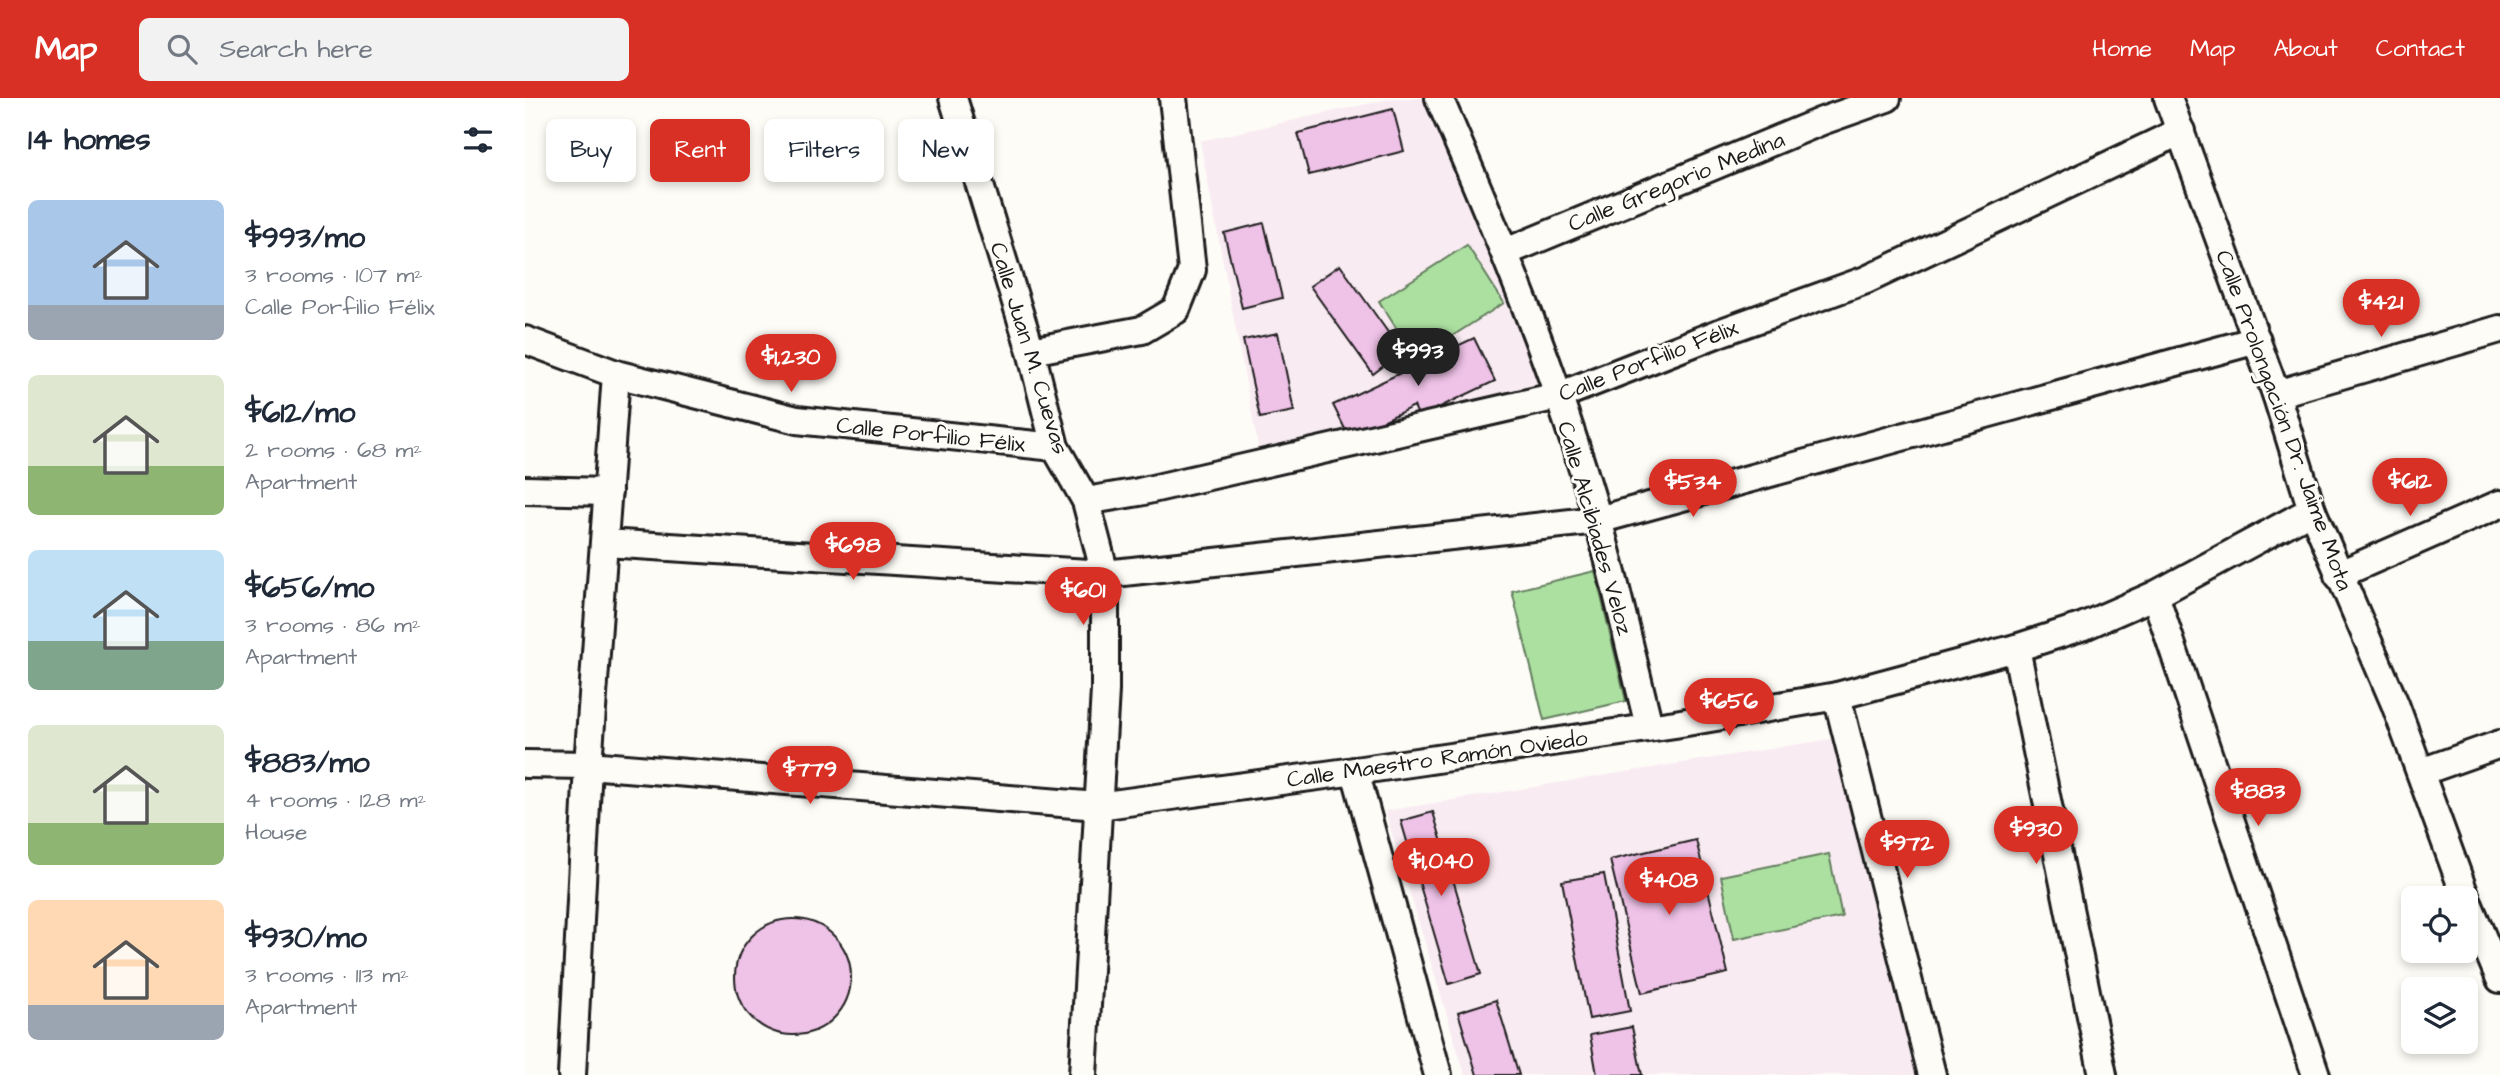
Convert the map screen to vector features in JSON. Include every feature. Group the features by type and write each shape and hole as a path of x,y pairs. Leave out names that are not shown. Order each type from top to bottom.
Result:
{"street":[{"name":"Calle Juan M. Cuevas","path":"953,98 1031,351 1055,447 1086,501 1105,574 1105,690 1083,1075"},
{"path":"1031,351 1142,330 1177,310 1192,270 1173,98"},
{"name":"Calle Alcibiades Veloz","path":"1439,98 1506,251 1558,396 1598,520 1649,726"},
{"name":"Calle Gregorio Medina","path":"1506,251 1822,121 1887,98"},
{"name":"Calle Prolongación Dr. Jaime Mota","path":"2168,98 2276,394 2312,510 2395,704 2462,886"},
{"name":"Calle Porfilio Félix","path":"1086,501 1139,492 1558,396 1719,333 1866,280 2181,131"},
{"path":"2276,394 2500,329"},
{"name":"Calle Porfilio Félix","path":"525,340 616,374 797,420 1055,447"},
{"path":"605,543 1105,574 1598,520 2257,340"},
{"path":"572,1075 588,765 616,374"},
{"path":"525,490 608,492"},
{"path":"2338,575 2500,504"},
{"name":"Calle Maestro Ramón Oviedo","path":"525,764 588,765 1098,806 1355,771 1837,696 2015,649 2084,626 2155,595 2312,510"},
{"path":"2155,595 2316,1075"},
{"path":"2015,649 2103,1075"},
{"path":"1837,696 1932,1075"},
{"path":"2421,772 2500,744"},
{"path":"1355,771 1438,1075"},
{"name":"Calle Prolongación Dr. Jaime Mota","path":"2478,927 2500,979"}],"shaded area":[{"path":"1394,98 1425,98 1547,392 1262,467 1200,141"},
{"path":"1831,739 1922,1075 1465,1075 1385,811"}],"green space":[{"path":"1467,245 1504,303 1416,359 1379,301"},
{"path":"1595,571 1626,701 1544,720 1512,591"},
{"path":"1829,854 1842,917 1734,939 1721,876"}],"building":[{"path":"1393,109 1404,151 1309,175 1298,133"},
{"path":"1264,223 1282,298 1242,308 1224,233"},
{"path":"1340,265 1402,352 1373,374 1310,286"},
{"path":"1278,333 1294,411 1260,418 1243,340"},
{"path":"1474,338 1495,381 1419,417 1414,406 1349,437 1333,405"},
{"path":"1433,812 1481,974 1449,984 1401,821"},
{"path":"1696,840 1728,973 1642,993 1610,860"},
{"path":"1604,874 1630,1011 1589,1019 1562,881"},
{"path":"793,919 815,924 834,936 846,955 851,977 846,999 834,1018 815,1030 793,1035 771,1030 752,1018 740,999 735,977 740,955 752,936 771,924"},
{"path":"1496,1000 1519,1075 1477,1075 1458,1012"},
{"path":"1632,1027 1642,1075 1597,1075 1590,1035"}]}
